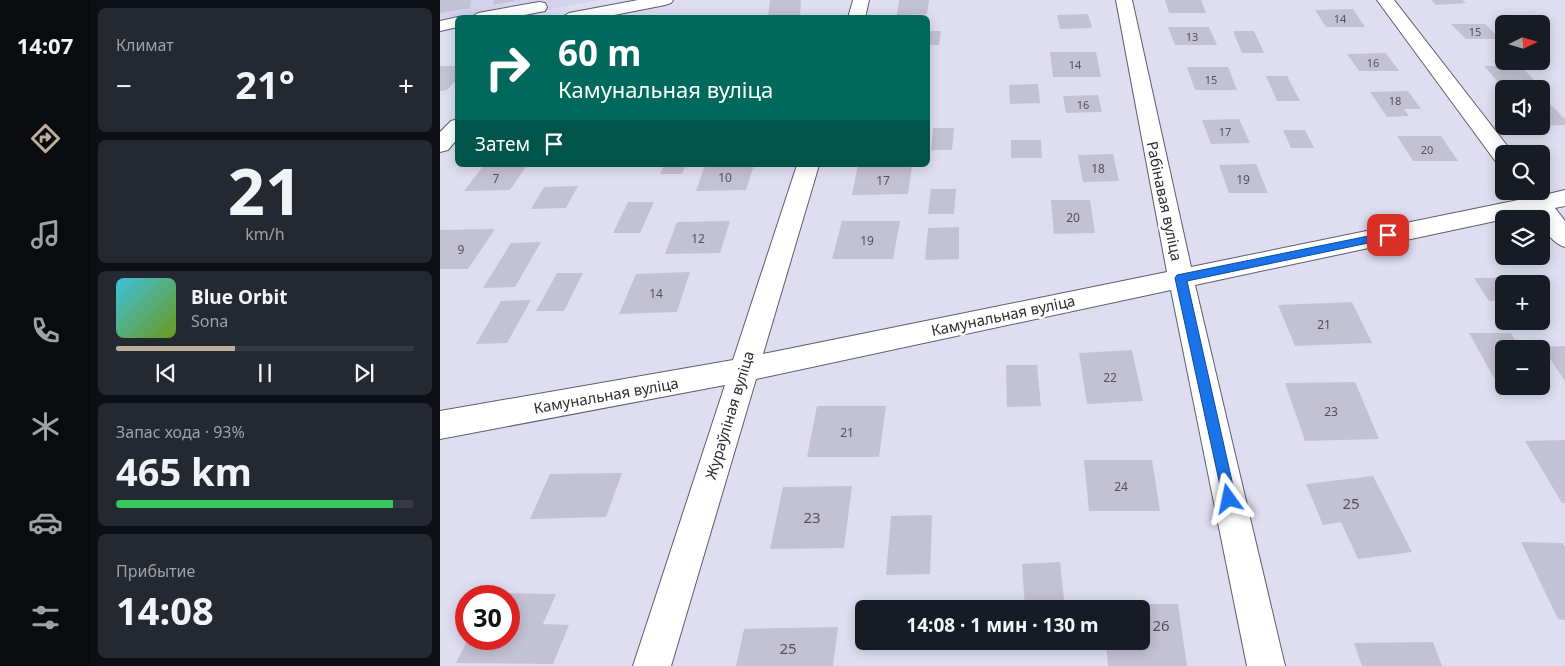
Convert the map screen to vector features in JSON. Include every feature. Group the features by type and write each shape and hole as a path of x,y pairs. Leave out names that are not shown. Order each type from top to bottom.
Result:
{"street":[{"path":"478,15 482,0"},
{"path":"583,15 638,3 665,0"},
{"path":"857,15 861,0"},
{"name":"Рабінавая вуліца","path":"1124,0 1181,278 1266,666"},
{"path":"1385,0 1495,145"},
{"path":"492,15 539,8"},
{"path":"440,26 455,23"},
{"path":"440,43 455,40"},
{"path":"440,145 455,128"},
{"name":"Жураўліная вуліца","path":"652,666 742,370 807,167"},
{"name":"Камунальная вуліца","path":"1550,198 1565,198"},
{"name":"Камунальная вуліца","path":"440,425 742,370 1181,278 1526,200"},
{"path":"1536,200 1565,238"}],"shaded area":[{"path":"440,0 599,0 520,15 455,15 455,28 440,31"}],"building":[{"path":"440,0 471,0 470,8 440,13"},
{"path":"494,0 514,0 514,1 493,5"},
{"path":"770,0 801,0 800,15 768,15"},
{"path":"899,0 929,0 927,14 897,15"},
{"path":"1165,0 1201,0 1206,13 1169,13"},
{"path":"1431,0 1462,0 1466,3 1436,5"},
{"path":"1353,9 1365,27 1326,27 1315,10"},
{"path":"1088,14 1092,28 1060,29 1057,15"},
{"path":"1451,24 1485,24 1495,34 1495,39 1466,39"},
{"path":"1168,27 1209,27 1217,45 1175,45"},
{"path":"930,31 941,31 939,45 930,45"},
{"path":"1233,31 1254,31 1264,53 1242,53"},
{"path":"1050,52 1096,52 1101,77 1053,77"},
{"path":"1386,53 1399,71 1359,71 1347,54"},
{"path":"440,66 455,66 455,81 447,90 440,91"},
{"path":"1484,66 1495,66 1495,70 1525,70 1534,80 1496,80"},
{"path":"1187,67 1228,67 1237,90 1195,90"},
{"path":"1266,76 1287,76 1300,101 1277,101"},
{"path":"1038,84 1040,103 1010,104 1009,85"},
{"path":"1408,91 1421,109 1404,109 1409,116 1387,117 1370,92"},
{"path":"1098,95 1102,112 1066,113 1063,96"},
{"path":"1550,104 1565,119 1565,125 1550,126"},
{"path":"1239,119 1250,143 1211,144 1202,120"},
{"path":"933,128 954,128 952,150 931,150"},
{"path":"1283,130 1305,130 1314,148 1291,148"},
{"path":"1397,136 1441,136 1458,161 1413,161"},
{"path":"1011,140 1041,140 1042,158 1011,158"},
{"path":"1113,154 1119,181 1083,182 1078,155"},
{"path":"1256,164 1268,193 1229,193 1219,165"},
{"path":"482,167 526,167 510,190 464,191"},
{"path":"663,167 685,167 682,174 660,174"},
{"path":"704,167 753,167 746,190 696,191"},
{"path":"858,167 912,167 908,194 852,195"},
{"path":"578,186 566,208 531,209 544,187"},
{"path":"931,189 956,189 954,214 928,214"},
{"path":"1051,200 1090,200 1095,233 1054,234"},
{"path":"628,202 654,202 640,233 613,233"},
{"path":"730,221 720,253 665,254 677,222"},
{"path":"842,221 900,221 893,259 832,259"},
{"path":"959,227 959,259 925,260 928,228"},
{"path":"495,229 468,269 440,269 440,230"},
{"path":"541,242 515,287 483,288 511,243"},
{"path":"690,272 677,312 619,314 636,274"},
{"path":"557,273 583,273 564,311 536,311"},
{"path":"1474,278 1495,278 1495,301 1489,301"},
{"path":"531,300 507,343 476,344 501,301"},
{"path":"1352,302 1372,343 1295,346 1278,305"},
{"path":"1469,333 1511,333 1515,340 1495,340 1494,378"},
{"path":"1565,346 1565,381 1550,359 1550,347"},
{"path":"1132,350 1143,401 1087,404 1079,353"},
{"path":"1006,365 1037,365 1041,406 1007,407"},
{"path":"1355,382 1379,439 1305,441 1285,383"},
{"path":"817,406 886,406 879,457 807,457"},
{"path":"1565,440 1565,503 1562,503 1525,441"},
{"path":"1084,460 1152,460 1160,511 1089,511"},
{"path":"622,473 606,517 530,519 550,474"},
{"path":"1373,476 1412,552 1358,559 1341,522 1323,525 1306,484"},
{"path":"852,486 844,548 770,549 783,487"},
{"path":"932,515 930,574 886,575 891,516"},
{"path":"1521,542 1563,543 1565,547 1565,620 1558,619"},
{"path":"1060,562 1064,600 1024,600 1022,564"},
{"path":"520,593 556,594 543,624 569,625 553,664 456,663 462,650 520,650"},
{"path":"1150,604 1178,604 1187,666 1108,666 1107,650 1150,650"},
{"path":"838,627 833,666 736,666 744,629"},
{"path":"1433,642 1442,666 1362,666 1354,643"}],"route":[{"path":"1229,499 1181,278 1388,235"}]}
